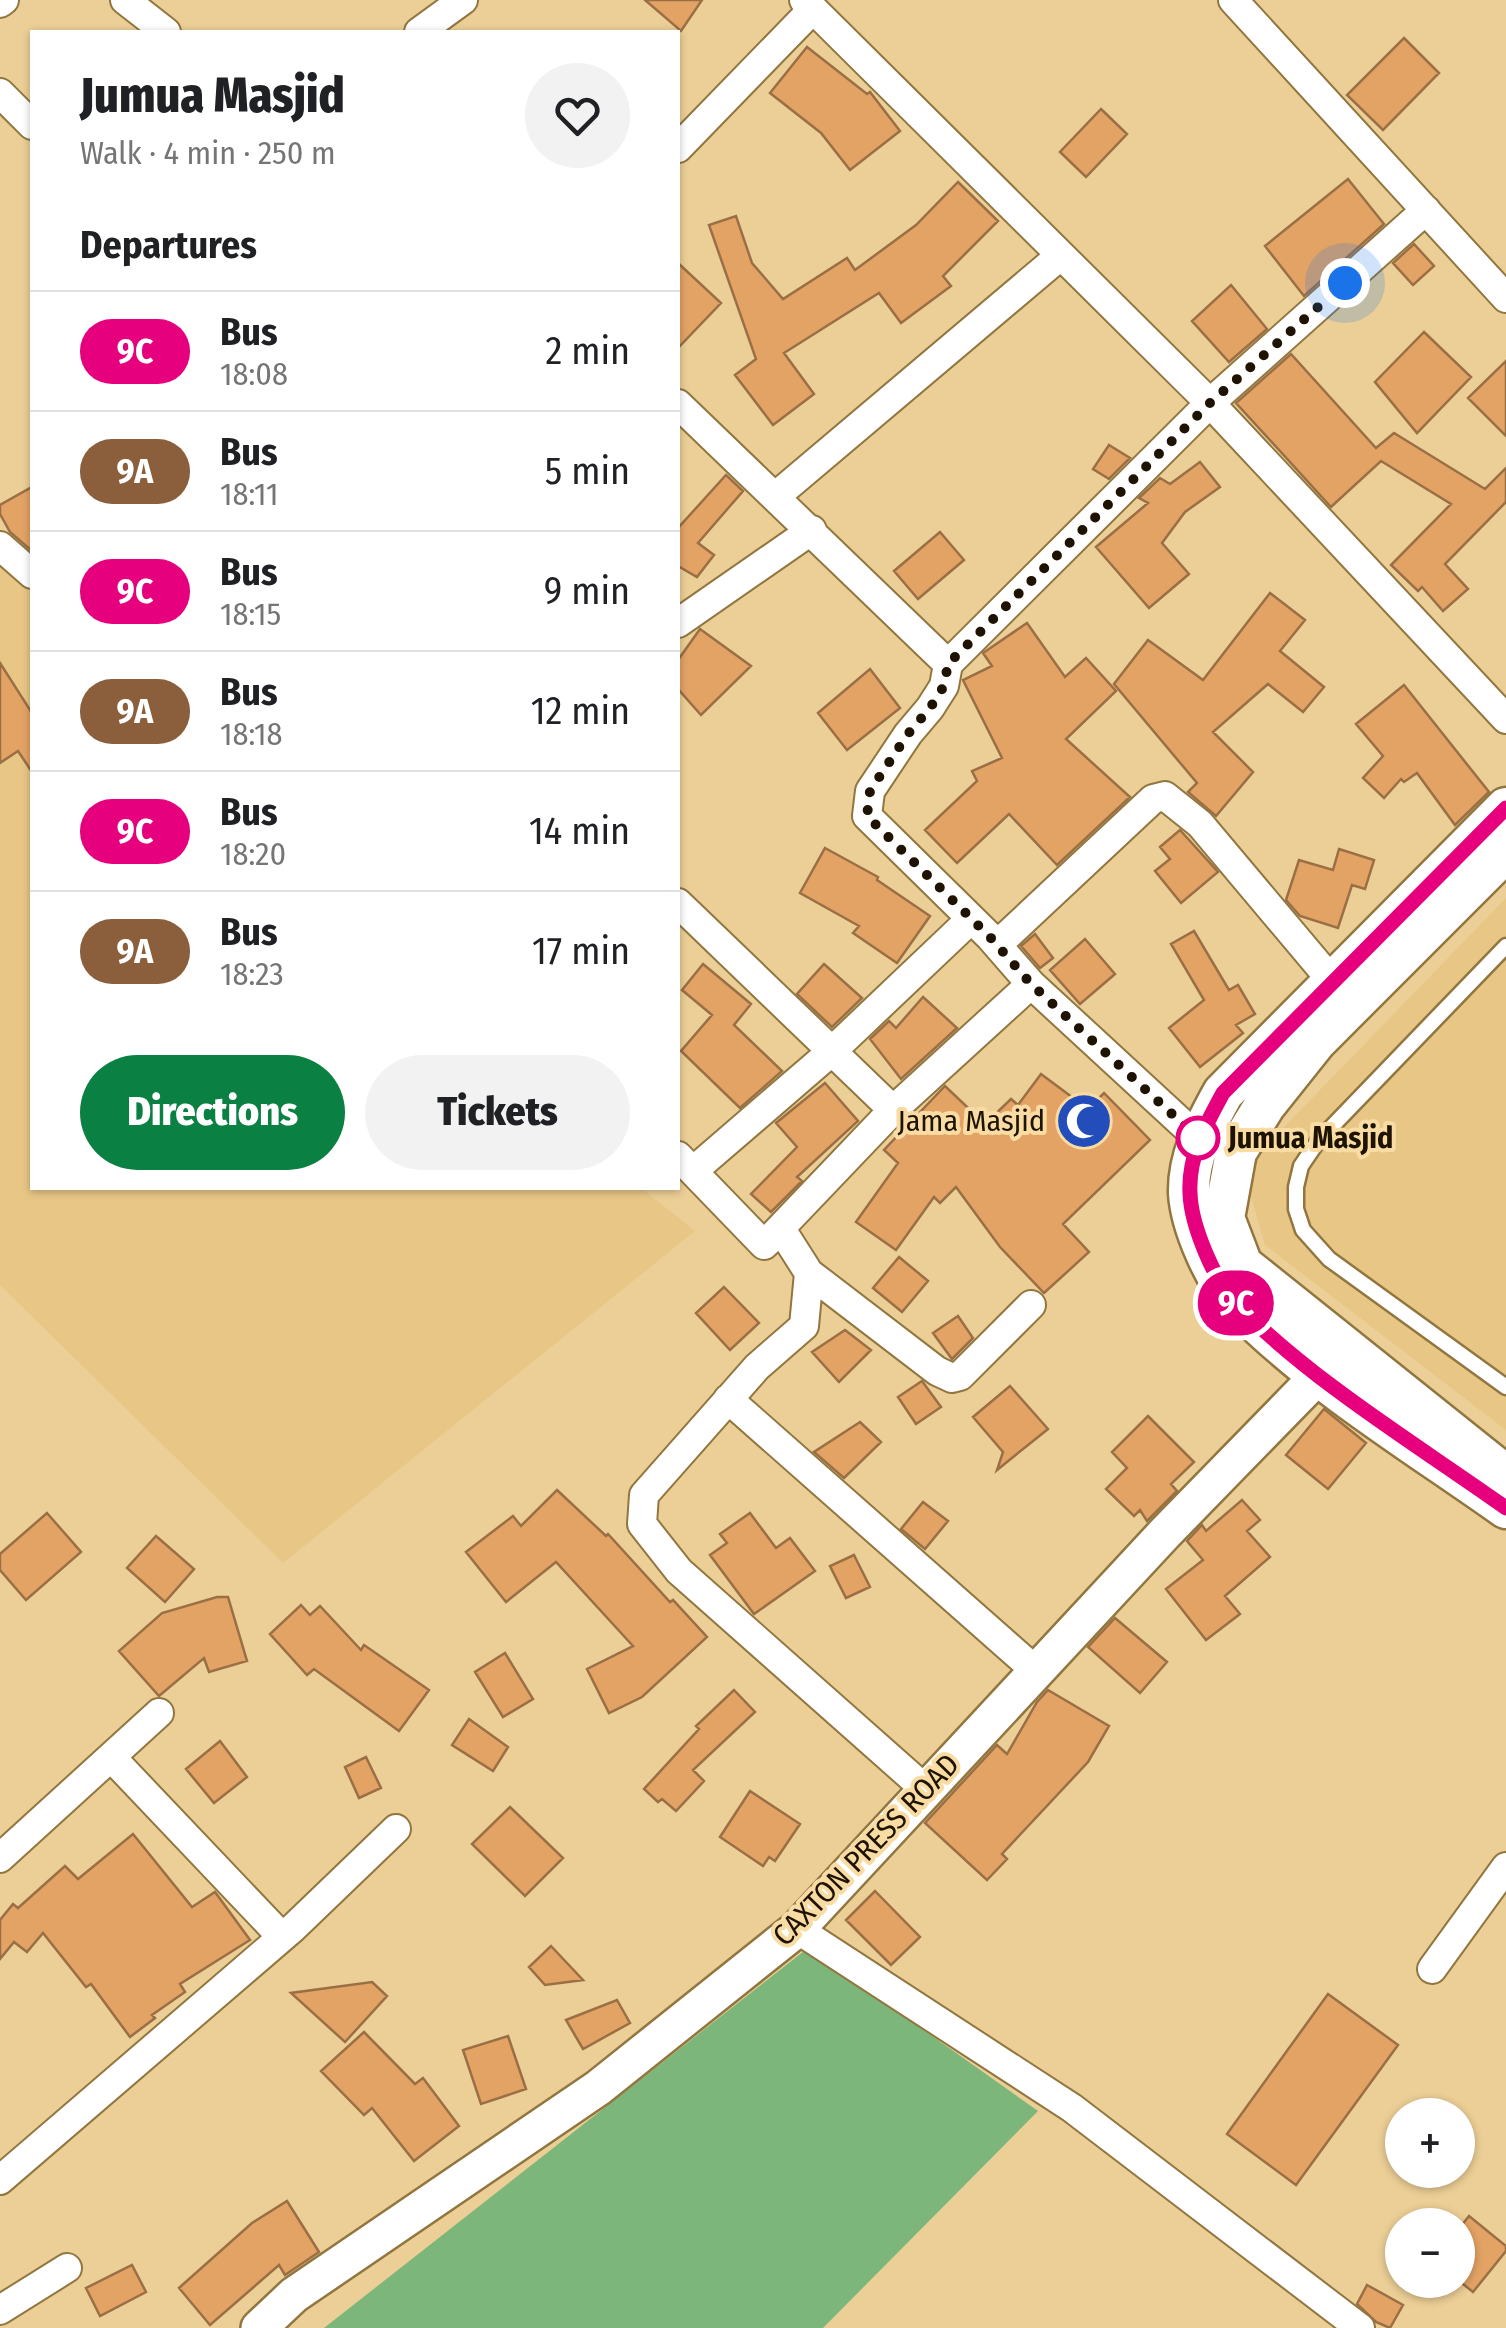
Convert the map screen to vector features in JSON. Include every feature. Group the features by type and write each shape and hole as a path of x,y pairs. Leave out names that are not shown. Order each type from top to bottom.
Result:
{"main road":[{"path":"1506,808 1223,1093 1198,1138 1190,1194 1201,1245 1234,1302 1319,1375 1506,1508"},
{"path":"1506,850 1316,1041 1265,1105 1236,1152 1224,1218 1242,1266 1506,1476"}],"street":[{"path":"125,0 163,30"},
{"path":"422,30 463,0"},
{"path":"1232,0 1506,298"},
{"path":"680,146 808,5 1210,403 1506,719"},
{"path":"0,93 30,123"},
{"path":"1198,1138 1031,984 867,816 870,791 944,686 948,664 1210,403 1426,210"},
{"path":"776,496 1060,256"},
{"path":"680,406 948,664"},
{"path":"680,622 812,530"},
{"path":"0,546 30,572"},
{"path":"997,945 1152,799 1164,796 1200,824 1332,981"},
{"path":"680,905 893,1110"},
{"path":"764,1244 685,1163 831,1052 971,919"},
{"path":"764,1244 893,1110 1031,984"},
{"path":"764,1244 781,1230 809,1273 937,1371 952,1378 960,1376 1030,1305"},
{"path":"809,1273 804,1326 758,1366 644,1496 642,1524 678,1571 925,1789"},
{"name":"CAXTON PRESS ROAD","path":"259,2328 294,2296 598,2088 797,1929 1036,1670 1319,1375"},
{"path":"728,1400 1036,1670"},
{"path":"0,1858 159,1714"},
{"path":"111,1757 282,1937"},
{"path":"0,2180 282,1937 396,1829"},
{"path":"1432,1969 1506,1867"},
{"path":"797,1929 1072,2108 1360,2328"},
{"path":"0,2310 67,2268"}],"lane":[{"path":"1506,946 1318,1141 1301,1166 1295,1198 1303,1230 1328,1259 1506,1387"}],"shaded area":[{"path":"0,562 30,591 30,1190 644,1190 695,1231 283,1563 0,1285"},
{"path":"1506,898 1506,1430 1265,1245 1249,1190 1258,1154"}],"green space":[{"path":"808,1948 1038,2111 823,2328 324,2328"}],"building":[{"path":"645,0 702,0 680,30"},
{"path":"1404,38 1439,73 1383,130 1347,95"},
{"path":"807,47 867,94 870,92 900,131 850,170 821,133 770,93"},
{"path":"1101,109 1127,134 1086,177 1060,152"},
{"path":"1348,179 1384,224 1304,296 1265,246"},
{"path":"958,182 998,221 943,276 951,286 901,323 879,293 784,353 814,394 773,425 735,375 756,359 709,225 736,216 752,263 783,299 847,258 855,270 916,225"},
{"path":"1414,244 1434,266 1413,285 1393,263"},
{"path":"680,265 721,303 680,346"},
{"path":"1231,285 1267,329 1229,362 1192,321"},
{"path":"1424,332 1471,377 1417,433 1375,382"},
{"path":"1291,354 1376,448 1394,433 1485,489 1506,468 1506,502 1445,564 1468,589 1443,611 1422,587 1418,591 1391,565 1451,504 1381,461 1331,507 1236,403"},
{"path":"1506,361 1506,436 1468,398"},
{"path":"1109,445 1130,458 1109,479 1093,469"},
{"path":"1200,462 1220,487 1185,512 1162,543 1189,574 1149,608 1096,547 1148,503 1139,498 1160,478 1170,484"},
{"path":"726,475 743,491 698,543 714,555 697,577 680,567 680,526"},
{"path":"30,488 30,549 10,532 0,514 0,505"},
{"path":"940,532 964,560 918,599 894,571"},
{"path":"1270,593 1305,620 1280,651 1324,687 1303,712 1268,684 1213,732 1253,772 1216,816 1188,792 1197,783 1114,684 1148,640 1203,680"},
{"path":"1027,623 1065,677 1086,658 1116,691 1066,739 1130,797 1057,865 1009,814 957,863 925,830 977,781 972,771 1002,758 963,680 992,666 983,653"},
{"path":"700,629 751,666 701,715 680,691 680,657"},
{"path":"0,663 30,710 30,769 18,751 0,763"},
{"path":"870,669 900,708 847,750 818,713"},
{"path":"1404,685 1489,792 1455,825 1417,773 1404,782 1401,779 1384,798 1363,778 1383,756 1356,724"},
{"path":"1180,830 1218,872 1181,903 1155,871 1170,859 1160,847"},
{"path":"825,848 878,877 930,916 897,963 853,933 859,926 800,893"},
{"path":"1339,849 1374,860 1365,889 1352,885 1338,928 1300,916 1286,900 1299,860 1333,870"},
{"path":"1194,931 1229,990 1238,985 1255,1014 1236,1025 1243,1033 1200,1067 1169,1028 1204,1000 1171,944"},
{"path":"1035,934 1053,958 1040,968 1021,946"},
{"path":"1085,939 1115,974 1080,1004 1050,970"},
{"path":"703,964 751,1004 734,1025 782,1071 740,1108 681,1051 712,1015 682,990"},
{"path":"824,964 862,998 832,1027 797,994"},
{"path":"923,997 957,1028 901,1079 870,1039 889,1021 896,1028"},
{"path":"1041,1074 1088,1109 1104,1093 1150,1140 1063,1224 1089,1252 1044,1293 1000,1247 956,1187 940,1203 934,1197 896,1250 856,1222 898,1163 884,1150 945,1086 985,1124 1011,1099 1018,1105"},
{"path":"825,1083 858,1121 797,1177 802,1181 771,1212 751,1194 797,1147 776,1123"},
{"path":"899,1257 928,1281 902,1312 873,1288"},
{"path":"724,1287 759,1323 730,1350 696,1313"},
{"path":"958,1316 973,1338 952,1359 933,1333"},
{"path":"845,1330 871,1350 839,1382 812,1352"},
{"path":"922,1381 941,1407 916,1424 898,1397"},
{"path":"1010,1386 1048,1429 997,1470 1003,1452 973,1417"},
{"path":"1324,1409 1366,1443 1328,1489 1286,1455"},
{"path":"1148,1416 1194,1462 1171,1484 1177,1491 1147,1521 1140,1510 1134,1516 1106,1489 1127,1468 1112,1452"},
{"path":"860,1422 881,1442 844,1478 814,1452"},
{"path":"557,1490 608,1534 707,1637 642,1697 609,1713 587,1669 633,1646 556,1562 506,1602 466,1552 513,1516 521,1526"},
{"path":"1242,1500 1260,1520 1247,1531 1270,1557 1225,1596 1240,1614 1206,1640 1166,1589 1203,1560 1187,1541 1202,1525 1206,1531"},
{"path":"923,1502 948,1521 925,1549 901,1529"},
{"path":"47,1513 81,1552 26,1600 0,1570 0,1554"},
{"path":"750,1513 776,1548 790,1538 815,1571 754,1614 710,1555 727,1543 720,1534"},
{"path":"156,1536 194,1569 165,1602 127,1568"},
{"path":"854,1555 870,1587 846,1598 830,1566"},
{"path":"228,1597 247,1661 209,1672 204,1658 159,1696 119,1651 162,1613"},
{"path":"301,1605 310,1615 320,1606 361,1650 364,1645 429,1690 399,1731 314,1669 307,1675 270,1634"},
{"path":"1115,1618 1167,1662 1140,1693 1088,1647"},
{"path":"505,1653 533,1699 503,1717 475,1672"},
{"path":"734,1690 755,1712 693,1770 704,1781 676,1811 662,1799 658,1802 644,1789 699,1729 696,1726"},
{"path":"1048,1690 1109,1726 1088,1762 1002,1854 1007,1859 987,1880 925,1823 997,1745 1007,1754"},
{"path":"469,1719 508,1747 493,1771 452,1745"},
{"path":"220,1741 247,1777 214,1803 186,1769"},
{"path":"366,1757 381,1788 359,1798 345,1767"},
{"path":"750,1791 800,1824 775,1861 769,1857 763,1866 720,1837"},
{"path":"510,1807 563,1858 525,1896 472,1844"},
{"path":"133,1834 192,1907 215,1892 250,1940 180,1984 185,1992 152,2015 155,2018 130,2037 91,1984 86,1987 43,1933 27,1952 14,1942 0,1959 0,1920 13,1904 18,1908 65,1866 78,1879"},
{"path":"875,1891 920,1937 891,1965 846,1920"},
{"path":"551,1946 583,1980 545,1985 529,1967"},
{"path":"372,1982 387,1996 345,2042 291,1993"},
{"path":"1328,1994 1398,2045 1296,2185 1227,2134"},
{"path":"617,2000 630,2023 583,2049 566,2020"},
{"path":"364,2032 415,2084 423,2078 459,2126 414,2161 372,2108 364,2115 321,2071"},
{"path":"508,2036 526,2089 481,2104 463,2050"},
{"path":"287,2201 319,2252 285,2275 279,2265 210,2325 179,2288 252,2223"},
{"path":"1475,2221 1506,2246 1475,2290"},
{"path":"132,2265 146,2292 100,2316 86,2288"},
{"path":"1367,2285 1403,2305 1390,2328 1376,2322 1357,2304"}],"bus line":[{"name":"9C","path":"1506,808 1223,1093 1198,1138 1190,1194 1201,1245 1234,1302 1319,1375 1506,1508"}],"place":[{"name":"Jama Masjid","path":"1084,1121"},
{"name":"Jumua Masjid","path":"1198,1138"}],"route":[{"path":"1198,1138 1031,984 990,937 867,816 870,791 944,686 948,664 1210,403 1345,283"}]}
